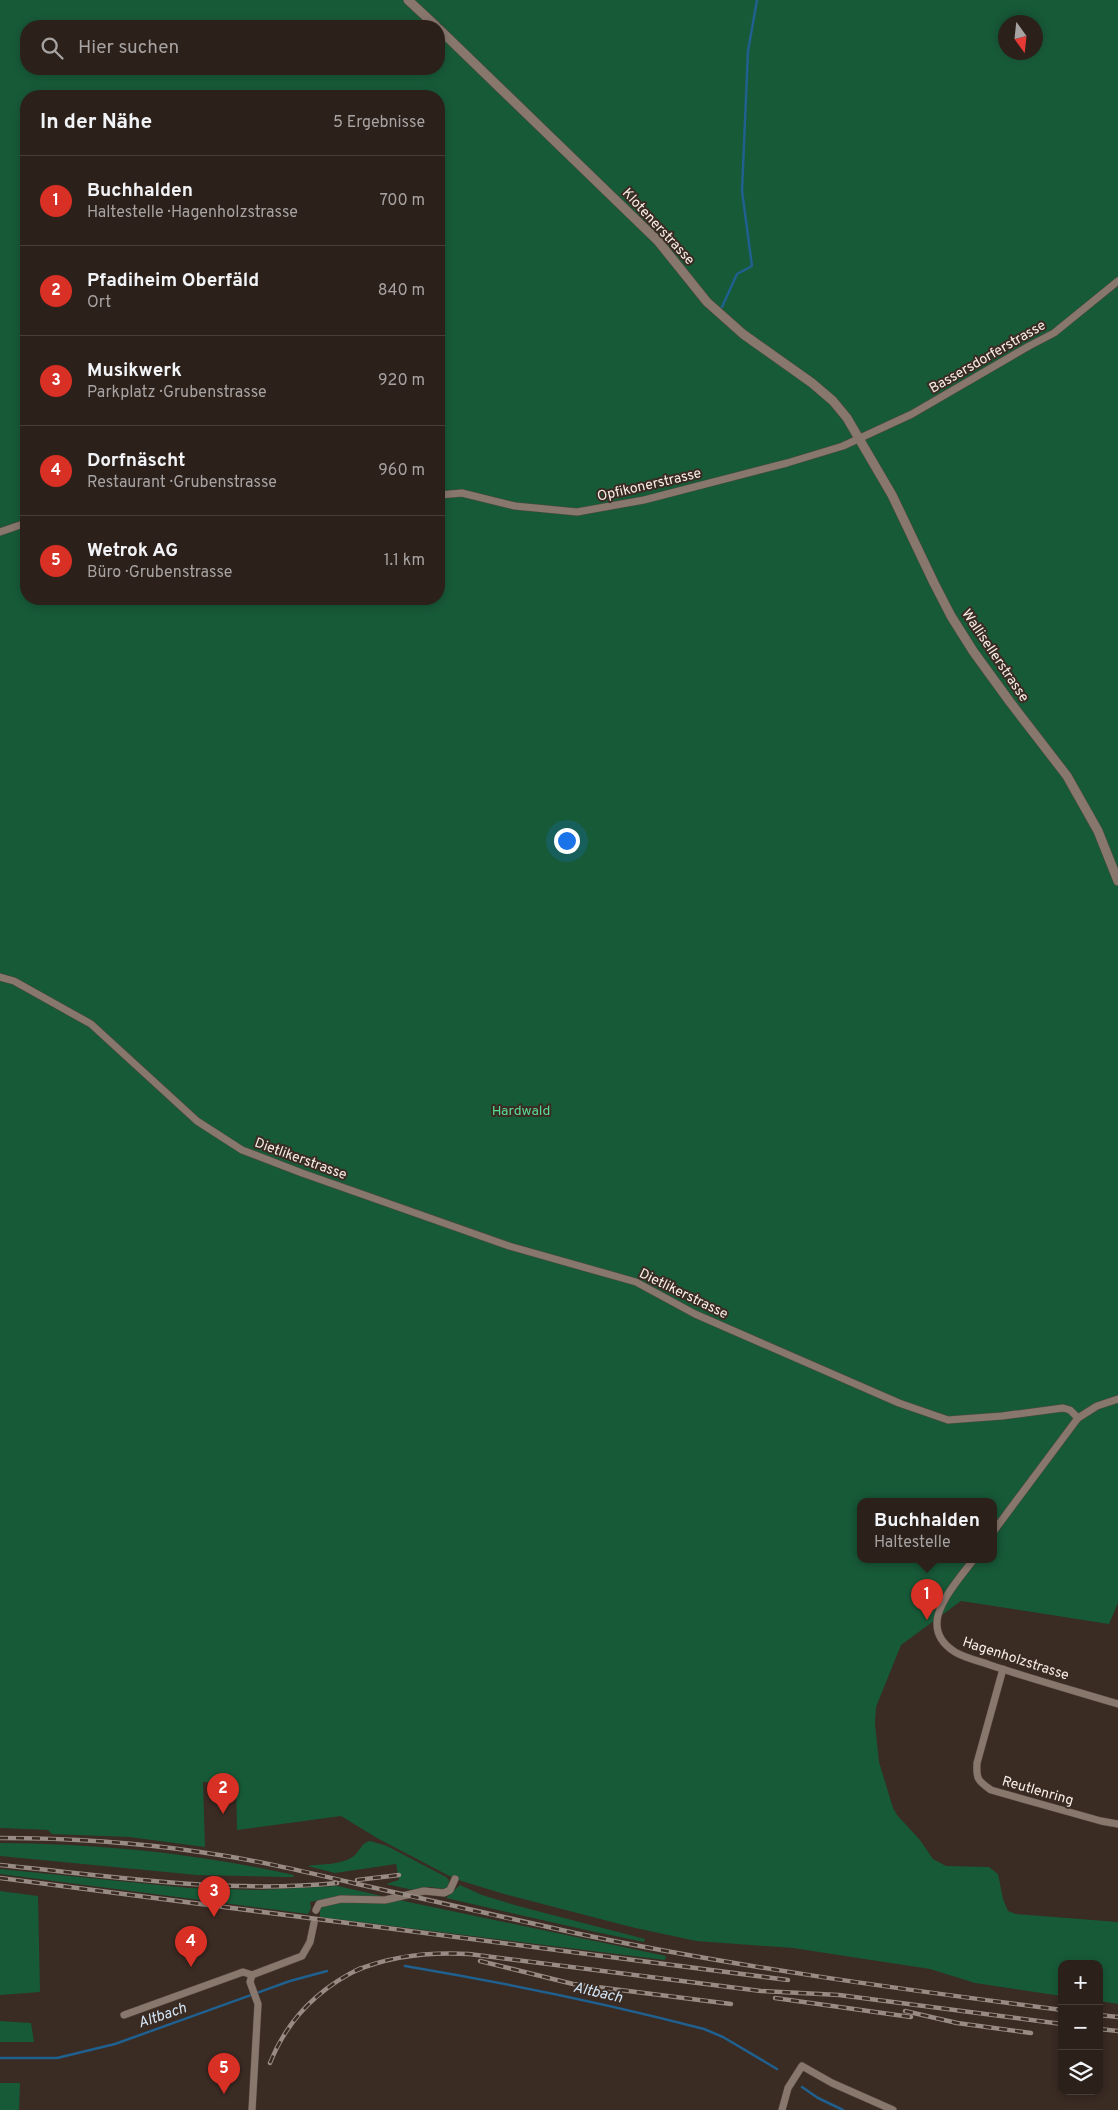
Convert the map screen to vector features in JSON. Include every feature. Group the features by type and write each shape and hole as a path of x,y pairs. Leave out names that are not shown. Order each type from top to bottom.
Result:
{"street":[{"path":"408,0 430,20"},
{"name":"Klotenerstrasse","path":"445,35 658,241 707,302 743,334 812,383 833,401 847,418 859,439"},
{"name":"Bassersdorferstrasse","path":"859,439 912,414 1054,333 1118,281"},
{"name":"Opfikonerstrasse","path":"445,494 462,493 514,506 577,512 644,500 787,463 843,446 859,439"},
{"name":"Wallisellerstrasse","path":"859,439 892,495 952,616 973,651 1067,776 1098,831 1118,880"},
{"path":"0,532 20,525"},
{"name":"Dietlikerstrasse","path":"0,977 14,981 91,1024 197,1121 242,1150 509,1246 636,1282 695,1314 899,1403 948,1420 1002,1416 1063,1408 1070,1410 1078,1418"},
{"path":"997,1527 1078,1418 1097,1406 1118,1399"},
{"name":"Hagenholzstrasse","path":"971,1563 940,1607 937,1622 940,1638 956,1652 1003,1669 1118,1704"},
{"name":"Reutlenring","path":"1003,1669 977,1763 976,1774 980,1783 991,1790 1118,1824"},
{"path":"316,1910 319,1904 336,1900 382,1900 424,1891 444,1893 450,1890 455,1879"},
{"path":"124,2016 243,1972 252,1975 302,1956 310,1942 314,1923"},
{"path":"252,1975 252,1986 257,2000 252,2110"},
{"path":"782,2110 788,2088 802,2066 832,2083 893,2110"}],"green space":[{"name":"Hardwald","path":"0,0 1118,0 1118,1603 1109,1624 961,1601 901,1645 876,1707 875,1724 879,1762 893,1808 933,1859 946,1866 989,1867 998,1874 1003,1899 1008,1911 1016,1914 1118,1922 1118,2004 1103,2002 1103,1960 1058,1960 1058,1995 975,1983 930,1969 793,1948 696,1941 631,1927 504,1894 455,1879 377,1838 341,1816 237,1830 236,1783 203,1782 205,1847 129,1837 52,1834 48,1830 0,1828"},
{"path":"370,1841 387,1846 446,1877 449,1880 448,1887 443,1889 430,1887 413,1890 386,1884 399,1880 396,1864 335,1873 307,1866 338,1863 349,1859 365,1843"},
{"path":"0,1843 75,1845 148,1851 257,1867 294,1875 293,1877 284,1877 197,1875 0,1856"},
{"path":"0,1869 189,1888 260,1890 338,1886 386,1897 340,1896 310,1902 311,1908 308,1914 0,1874"},
{"path":"460,1885 482,1895 518,1906 645,1939 644,1942 446,1898"},
{"path":"0,1891 38,1896 40,1992 0,1995"},
{"path":"399,1900 666,1956 665,1960 320,1917 320,1908 336,1902"},
{"path":"0,2021 31,2023 34,2042 0,2042"},
{"path":"0,2083 20,2083 19,2110 0,2110"}],"waterway":[{"path":"722,307 737,274 752,266 742,191 748,51 757,0"},
{"name":"Altbach","path":"405,1966 555,1994 704,2029 723,2037 777,2069"},
{"name":"Altbach","path":"0,2058 57,2058 115,2044 290,1981 327,1971"},
{"name":"Altbach","path":"802,2087 818,2098 843,2110"}],"railway":[{"path":"0,1838 100,1841 219,1855 296,1870 635,1945 757,1967 1058,2009"},
{"path":"0,1865 210,1885 295,1886 337,1883"},
{"path":"357,1880 399,1875"},
{"path":"0,1878 788,1980"},
{"path":"355,1971 397,1958 426,1954 469,1954 761,1991 839,1995 1058,2023"},
{"path":"480,1961 573,1984 731,2004"},
{"path":"270,2063 285,2033 306,2007 331,1985 361,1968"},
{"path":"775,1998 911,2017"},
{"path":"905,2011 957,2023 1031,2033"},
{"path":"1103,2015 1118,2017"},
{"path":"1103,2029 1118,2031"}],"place":[{"name":"Buchhalden","path":"927,1620"},
{"name":"Pfadiheim Oberfäld","path":"223,1814"},
{"name":"Musikwerk","path":"214,1917"},
{"name":"Dorfnäscht","path":"191,1967"},
{"name":"Wetrok AG","path":"224,2094"}]}
